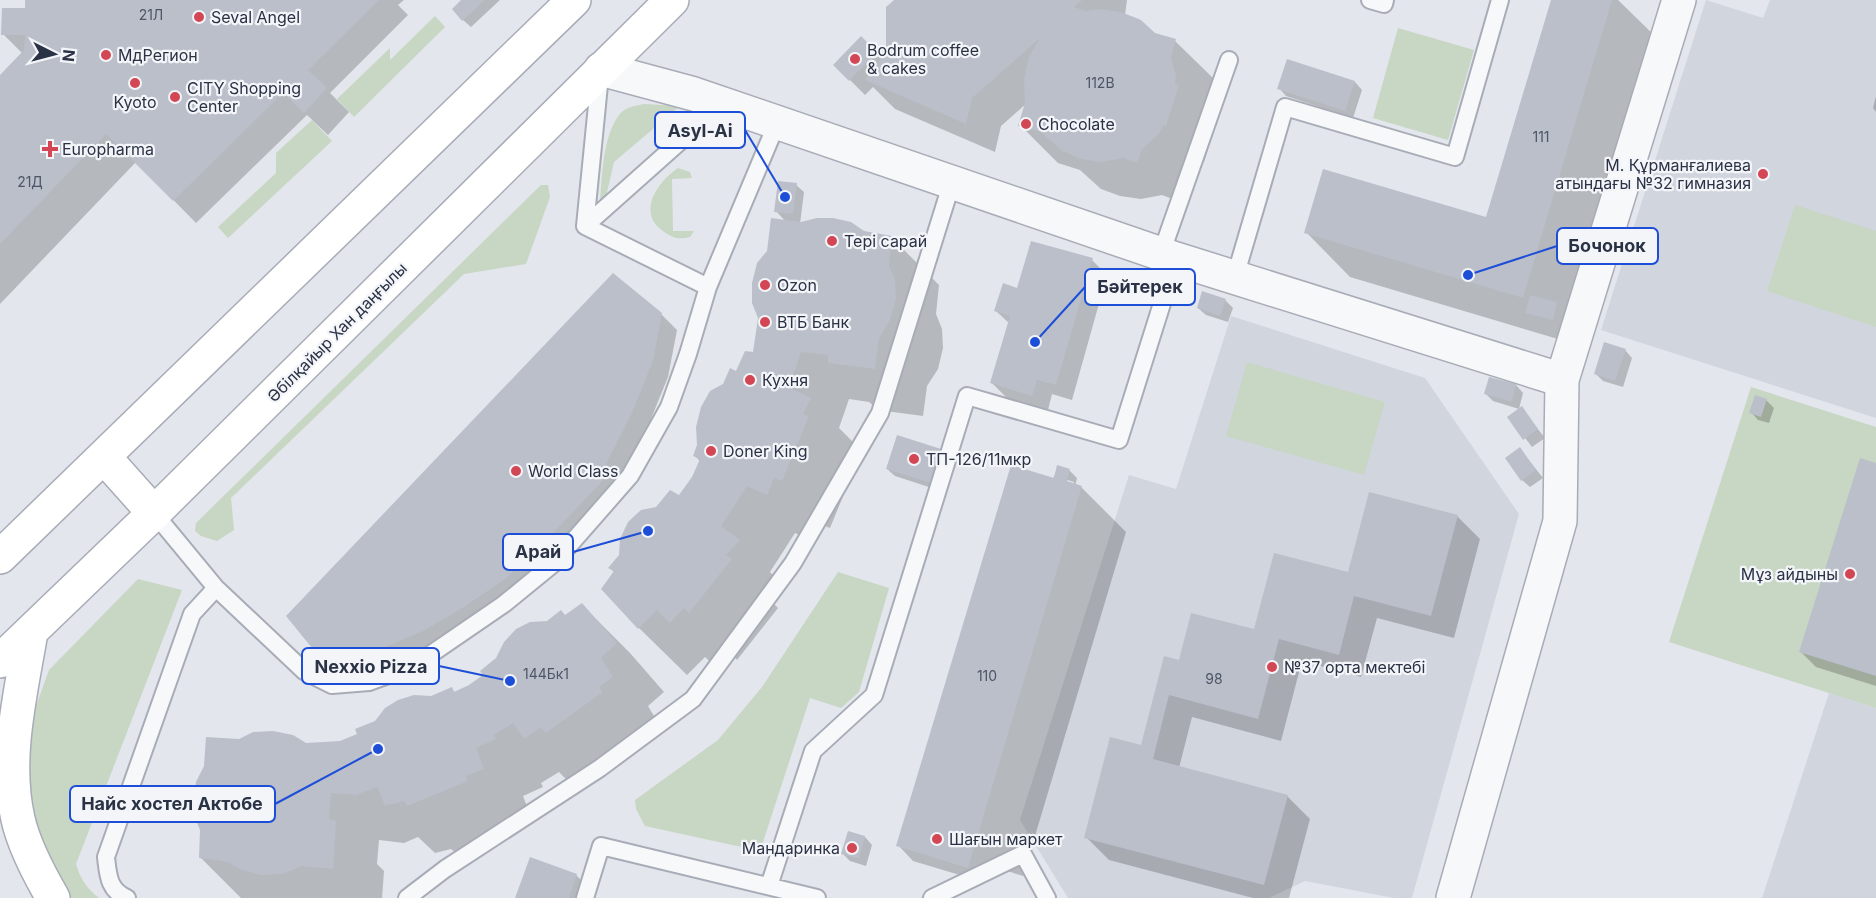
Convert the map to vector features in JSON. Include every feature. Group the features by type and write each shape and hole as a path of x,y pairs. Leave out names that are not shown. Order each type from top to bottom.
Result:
{"main road":[{"path":"0,558 574,0"},
{"name":"Әбілқайыр Хан даңғылы","path":"0,661 154,513 672,0"},
{"path":"104,457 154,513"},
{"path":"31,632 12,766 14,793 18,821 38,872 53,898"}],"street":[{"path":"1453,898 1560,521 1562,380 1679,0"},
{"path":"601,69 694,94 1168,256 1562,380"}],"lane":[{"path":"1370,0 1384,4 1385,0"},
{"path":"1235,277 1285,107 1455,157 1500,0"},
{"path":"769,886 813,751 874,694 967,396 1119,440 1168,256 1229,60"},
{"path":"585,226 601,69"},
{"path":"585,226 722,104"},
{"path":"154,513 216,588 304,671 332,685 369,682 415,665 504,604 553,564 630,476 669,407 708,287 777,123"},
{"path":"407,898 445,869 600,768 693,699 794,562 880,414 952,182"},
{"path":"585,226 708,287"},
{"path":"127,898 122,896 108,879 106,857 192,614 216,588"},
{"path":"585,898 601,846 817,898"},
{"path":"932,898 1023,854 1047,898"}],"shaded area":[{"name":"М. Құрманғалиева атындағы №32 гимназия","path":"1706,0 1763,18 1770,0 1876,0 1876,418 1601,330"},
{"name":"№37 орта мектебі","path":"1231,316 1425,378 1519,514 1412,898 1394,898 1305,881 1269,898 1068,898 1020,820 1129,475 1176,489"},
{"path":"1829,693 1876,708 1876,898 1762,898"}],"green space":[{"path":"435,16 445,27 354,117 337,99 390,48 390,60"},
{"path":"1398,28 1474,50 1448,140 1373,118"},
{"path":"644,104 680,106 614,162 605,201 600,201 606,145 614,124 624,110"},
{"path":"312,120 332,141 228,238 218,227 276,173 276,153"},
{"path":"678,168 690,172 692,178 672,179 673,231 694,231 690,237 682,238 673,237 663,231 655,224 651,215 653,198 657,189"},
{"path":"541,185 548,185 550,197 526,264 464,274 231,498 234,530 217,541 201,536 195,531 196,523"},
{"path":"1795,205 1876,231 1876,327 1767,291"},
{"path":"1247,362 1385,402 1364,475 1226,436"},
{"path":"1751,387 1876,427 1876,708 1669,642"},
{"path":"838,572 889,588 859,692 841,708 810,698 760,851 645,826 636,809 635,800 718,740 762,687"},
{"path":"138,579 182,590 76,864 84,883 99,898 67,898 42,858 25,772 32,717 49,670"}],"building":[{"name":"CITY Shopping Center","path":"25,0 379,0 308,70 327,88 304,113 283,93 173,201 106,134 0,244 0,75 24,50 25,35 1,35 2,8 25,8"},
{"path":"461,0 485,0 462,21 452,9"},
{"path":"894,0 1082,0 1074,7 1085,11 1099,9 1121,12 1141,20 1155,33 1176,39 1171,57 1176,76 1175,84 1179,85 1166,126 1164,125 1157,136 1142,149 1137,163 1123,158 1102,162 1081,159 1062,151 1041,132 1018,126 1025,103 1024,79 1029,57 1040,38 972,98 966,124 865,80 886,51 886,7"},
{"path":"1551,0 1612,0 1523,298 1304,233 1323,169 1486,217"},
{"name":"Bodrum coffee & cakes","path":"861,36 877,52 849,81 833,65"},
{"path":"1287,59 1355,81 1345,111 1277,89"},
{"path":"778,181 797,183 793,214 774,212"},
{"path":"771,218 801,222 817,218 833,218 851,222 864,231 892,236 889,265 895,280 896,299 890,320 879,338 875,369 828,363 828,355 801,352 789,387 811,398 803,414 809,416 782,481 774,478 767,495 747,486 721,526 740,540 726,555 732,559 689,613 684,608 670,623 657,610 638,629 601,589 614,571 608,568 619,555 620,539 628,522 641,510 656,507 670,490 679,495 692,477 700,459 693,456 697,445 696,427 701,407 710,391 723,384 730,368 736,371 745,351 753,352 758,318 752,303 752,283 757,263 767,251"},
{"path":"1031,241 1093,258 1056,385 1037,380 1032,396 990,383 1010,316 994,311 1003,283 1017,288"},
{"name":"World Class","path":"613,273 662,313 653,361 631,415 604,468 610,473 541,546 505,579 464,607 423,631 374,652 325,664 286,616"},
{"path":"1202,291 1226,299 1220,316 1197,308"},
{"path":"1530,295 1557,302 1553,320 1525,313"},
{"path":"1604,342 1626,349 1615,381 1594,374"},
{"path":"1489,377 1516,384 1512,402 1484,394"},
{"path":"1755,395 1767,399 1761,417 1749,413"},
{"path":"1522,406 1538,429 1523,440 1507,417"},
{"name":"ТП-126/11мкр","path":"897,435 941,449 931,483 886,469"},
{"path":"1520,447 1536,470 1521,481 1505,458"},
{"name":"Мұз айдыны","path":"1860,458 1876,463 1876,676 1799,652"},
{"path":"1011,465 1054,478 1057,465 1070,469 1067,481 1082,486 968,868 896,846"},
{"path":"1369,492 1458,515 1431,616 1354,596 1339,655 1279,639 1258,719 1169,695 1153,759 1288,795 1264,885 1084,838 1110,737 1141,745 1164,656 1179,660 1191,613 1254,629 1274,553 1348,572"},
{"path":"582,603 617,643 601,658 613,677 599,687 603,692 546,733 541,727 524,739 513,723 494,735 496,739 476,748 484,769 466,776 468,781 407,806 404,801 385,806 377,787 356,795 331,793 329,819 336,821 333,869 302,866 283,874 260,875 242,870 228,862 199,858 200,830 194,815 194,797 196,782 204,766 206,737 239,739 253,732 273,731 293,735 306,743 340,741 357,734 355,729 375,721 385,708 398,700 414,695 431,696 452,687 454,692 469,685 483,675 480,671 496,658 504,642 516,629 530,622 547,621 561,610 565,615"},
{"name":"Мандаринка","path":"848,831 865,836 859,859 841,854"},
{"path":"530,857 577,874 569,898 515,898"}],"place":[{"name":"Seval Angel","path":"199,17"},
{"name":"МдРегион","path":"106,55"},
{"name":"Bodrum coffee & cakes","path":"855,59"},
{"name":"Kyoto","path":"135,83"},
{"name":"CITY Shopping Center","path":"175,97"},
{"name":"Chocolate","path":"1026,124"},
{"name":"Europharma","path":"50,149"},
{"name":"М. Құрманғалиева атындағы №32 гимназия","path":"1763,174"},
{"name":"Asyl-Ai","path":"785,197"},
{"name":"Тері сарай","path":"832,241"},
{"name":"Бочонок","path":"1468,275"},
{"name":"Ozon","path":"765,285"},
{"name":"ВТБ Банк","path":"765,322"},
{"name":"Бәйтерек","path":"1035,342"},
{"name":"Кухня","path":"750,380"},
{"name":"Doner King","path":"711,451"},
{"name":"ТП-126/11мкр","path":"914,459"},
{"name":"World Class","path":"516,471"},
{"name":"Арай","path":"648,531"},
{"name":"Мұз айдыны","path":"1850,574"},
{"name":"№37 орта мектебі","path":"1272,667"},
{"name":"Nexxio Pizza","path":"510,681"},
{"name":"Найс хостел Актобе","path":"378,749"},
{"name":"Шағын маркет","path":"937,839"},
{"name":"Мандаринка","path":"852,848"}]}
